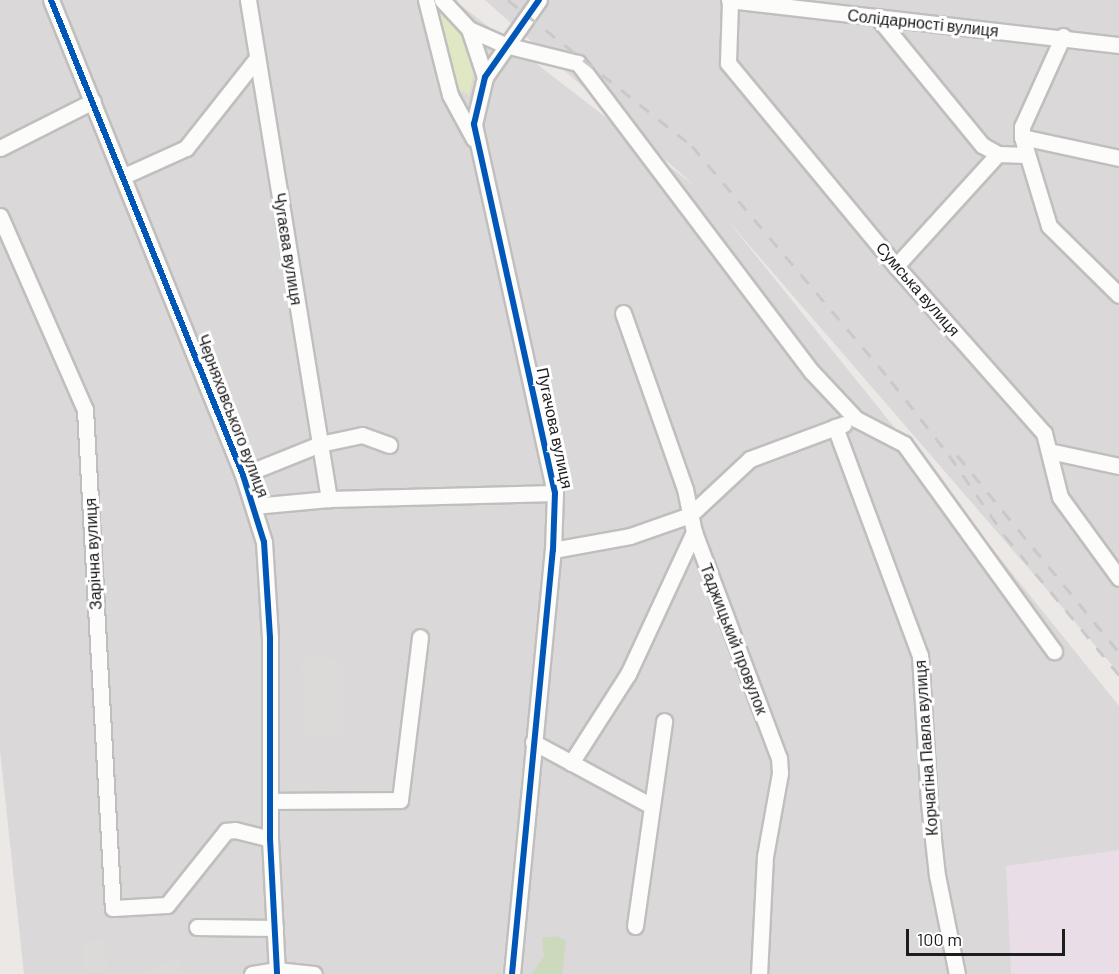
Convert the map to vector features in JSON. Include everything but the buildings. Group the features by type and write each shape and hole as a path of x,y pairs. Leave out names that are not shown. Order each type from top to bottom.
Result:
{"street":[{"name":"Черняховського вулиця","path":"51,0 124,176 254,506 268,572 270,839 277,972"},
{"name":"Чугаєва вулиця","path":"248,0 329,499"},
{"name":"Пугачова вулиця","path":"426,0 450,95 475,142"},
{"path":"442,0 469,29 506,45 578,63 811,371 856,419 904,444 1054,651"},
{"name":"Пугачова вулиця","path":"512,974 553,550 555,493 475,142 476,107 485,77 539,0"},
{"name":"Солідарності вулиця","path":"729,1 879,19 1063,36 1119,46"},
{"name":"Сумська вулиця","path":"729,1 728,63 896,266 1044,433 1060,497 1119,578"},
{"path":"879,19 982,146 998,154 1026,154"},
{"path":"469,29 485,77"},
{"path":"1063,36 1022,127 1022,136 1049,226 1119,295"},
{"path":"124,176 186,148 257,58"},
{"path":"0,148 93,101"},
{"path":"1022,136 1119,158"},
{"path":"896,266 998,154"},
{"name":"Зарічна вулиця","path":"0,216 86,410 113,908 167,905 226,831 236,830 270,839"},
{"name":"Таджицький провулок","path":"622,313 685,489 694,532 779,758 780,773 765,856 759,974"},
{"path":"553,550 630,536 690,515 750,459 856,419"},
{"name":"Корчагіна Павла вулиця","path":"835,427 920,655 929,803 937,875 957,974"},
{"path":"243,475 320,444 362,435 389,445"},
{"path":"1049,451 1119,466"},
{"path":"254,506 329,499 555,493"},
{"path":"571,762 628,674 694,532"},
{"path":"270,801 400,800 420,637"},
{"path":"635,926 650,805 664,721"},
{"path":"533,742 650,805"},
{"path":"197,927 274,928"},
{"path":"252,974 277,972 314,974"}],"shaded area":[{"path":"0,0 454,0 696,187 485,0 1119,0 1119,673 724,216 1119,706 1119,974 24,974 0,750"},
{"path":"301,657 342,659 342,735 303,735"},
{"path":"1119,850 1119,974 1011,974 1006,866"},
{"path":"105,939 108,972 84,973 82,941"},
{"path":"180,959 183,974 144,974 144,969"}],"green space":[{"path":"439,12 463,33 474,73 469,95 457,88 450,75 435,16"},
{"path":"557,936 566,941 562,974 532,974 544,956 542,938"}],"railway":[{"path":"508,0 692,146 891,381 949,455 1005,536 1119,675"},
{"path":"957,455 1119,652"}],"cycle path":[{"path":"51,0 243,475 264,542 270,638 270,839 277,974"},
{"path":"512,974 553,550 555,493 474,124 485,77 539,0"}]}
